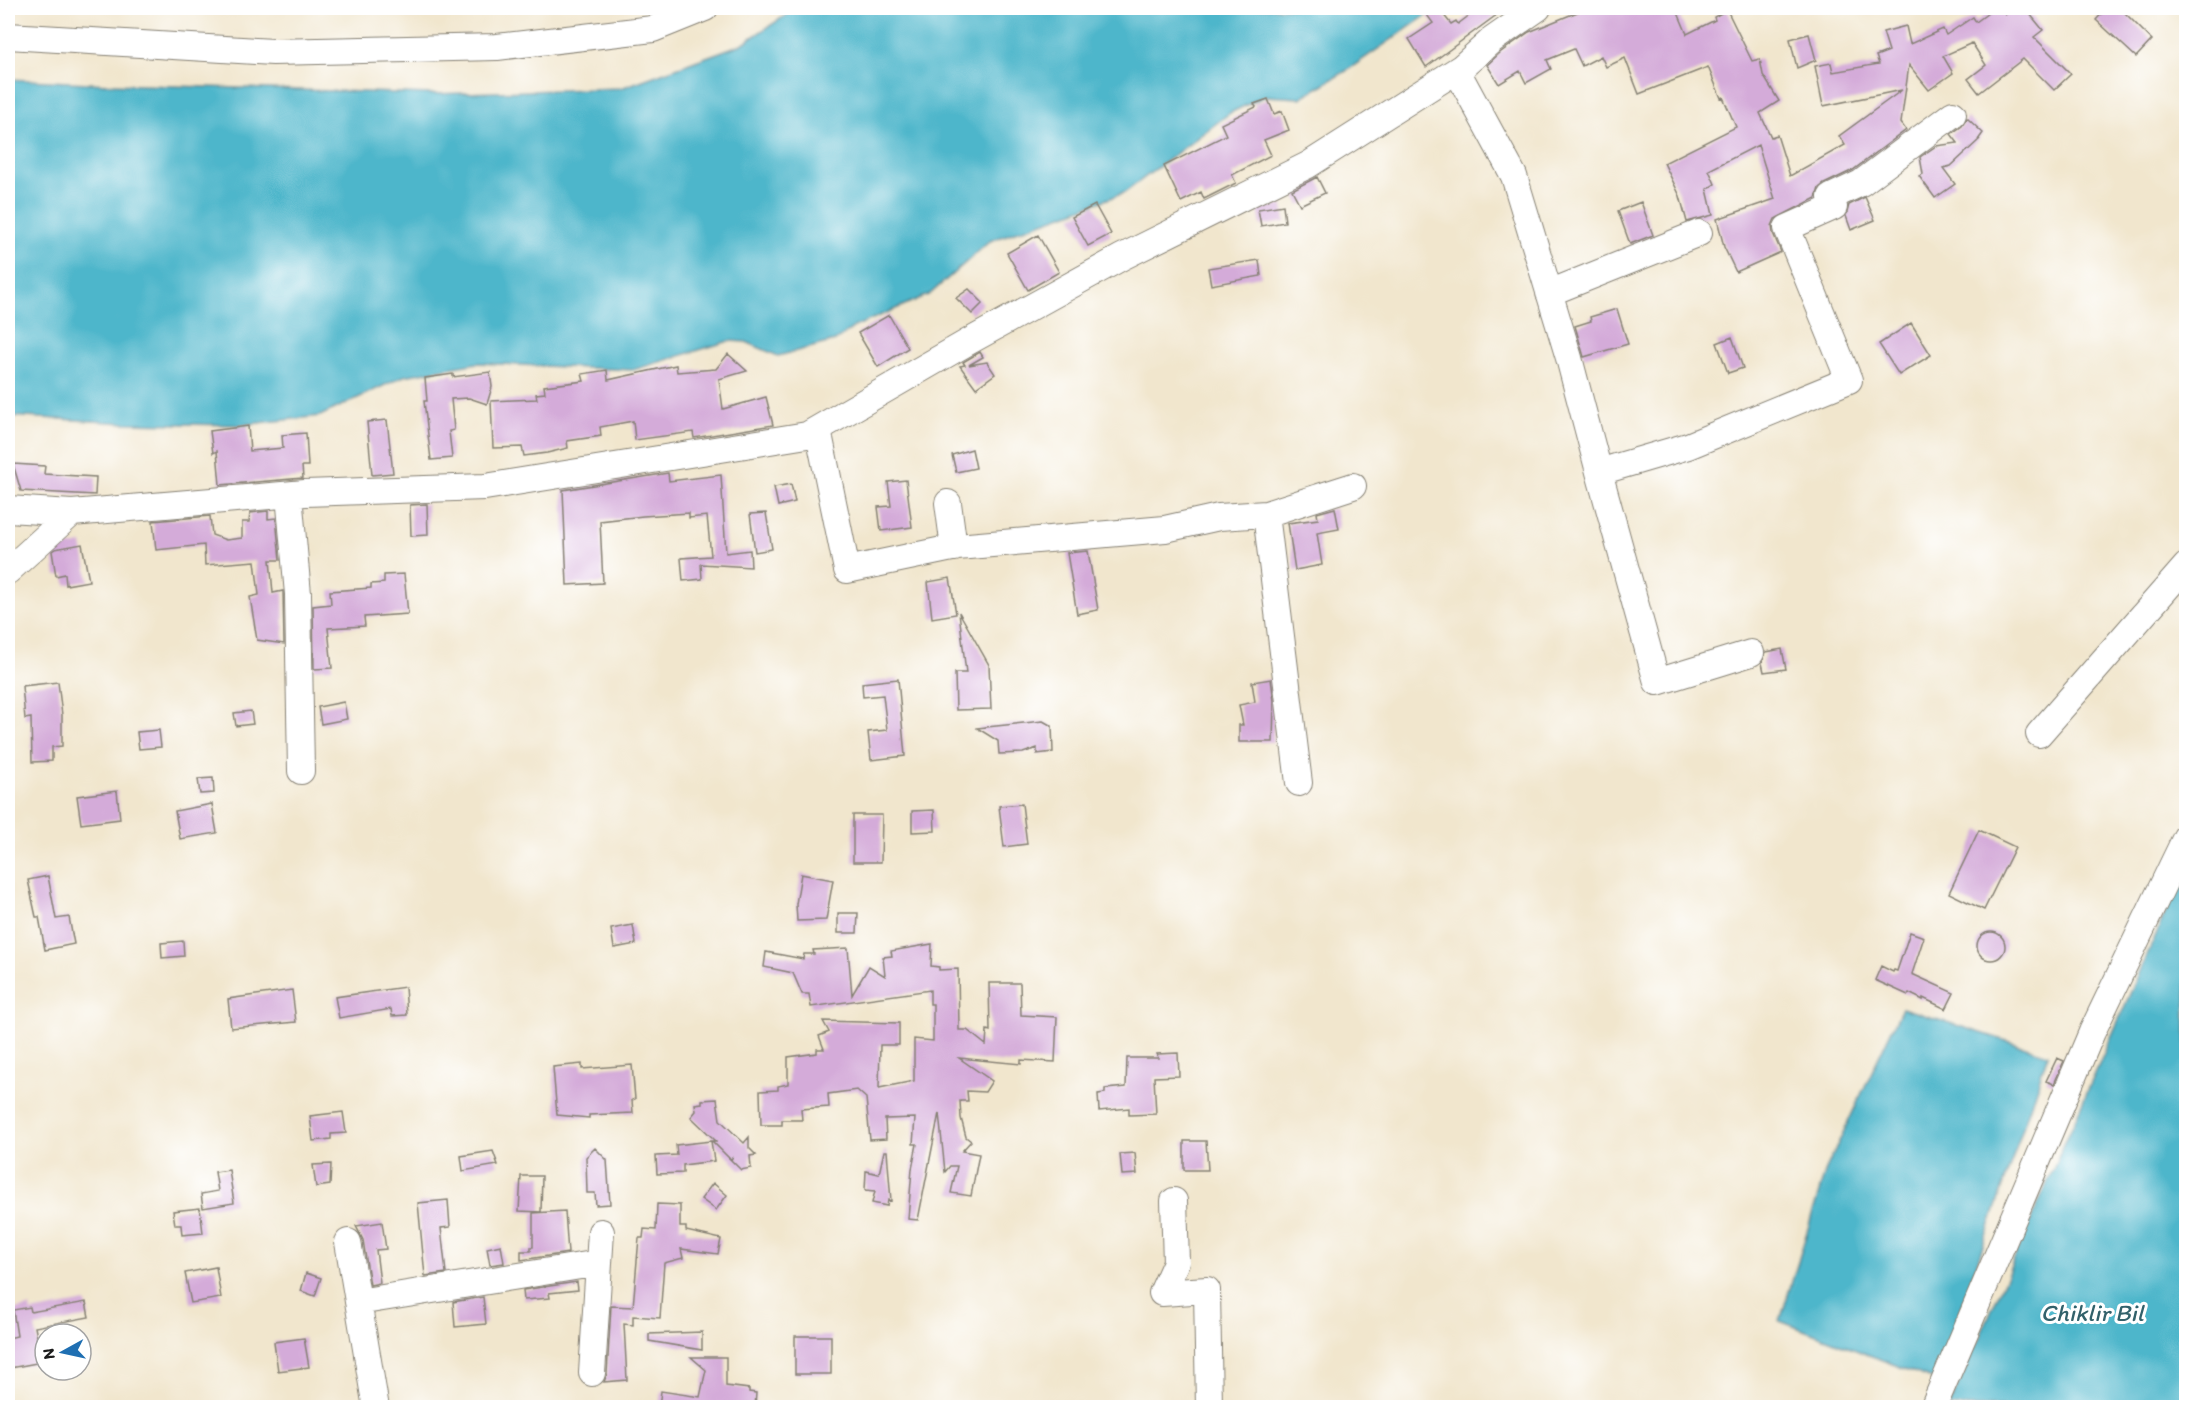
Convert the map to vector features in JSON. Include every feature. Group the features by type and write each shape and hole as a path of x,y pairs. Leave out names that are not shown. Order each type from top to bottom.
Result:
{"street":[{"path":"8,36 273,52 497,47 653,29 705,8"},
{"path":"8,509 72,513 289,495 484,487 807,435 1122,257 1308,165 1457,71 1492,40 1538,8"},
{"path":"1457,71 1514,176 1549,293 1657,682 1751,653"},
{"path":"1599,472 1688,447 1849,380 1786,228 1834,207 1831,197 1861,183 1953,114"},
{"path":"1549,293 1699,233"},
{"path":"818,429 847,570 954,548 1165,529 1218,517 1266,514 1353,486"},
{"path":"289,495 298,594 301,771"},
{"path":"948,502 954,548"},
{"path":"8,572 72,513"},
{"path":"1266,514 1299,783"},
{"path":"2039,734 2187,566"},
{"path":"1933,1407 2092,1032 2187,837"},
{"path":"1174,1202 1176,1262 1162,1293 1207,1290 1209,1407"},
{"path":"592,1373 601,1232"},
{"path":"348,1242 376,1407"},
{"path":"358,1302 599,1263"}],"water":[{"path":"797,8 1437,8 1346,71 1300,98 1265,96 1230,113 1124,193 990,241 930,294 854,327 835,341 778,356 746,342 729,341 633,370 477,363 404,376 320,416 241,425 126,423 8,416 8,79 432,94 621,88 742,44"},
{"name":"Chiklir Bil","path":"2186,866 2186,1407 1949,1407"},
{"path":"1902,1008 2048,1054 1937,1381 1780,1321 1826,1169"}],"building":[{"path":"1438,8 1451,24 1456,21 1458,24 1479,8 1506,8 1426,67 1409,39 1433,23 1427,15"},
{"path":"1587,8 1676,8 1687,34 1715,20 1714,17 1727,10 1752,61 1760,59 1763,75 1779,101 1760,113 1771,137 1777,135 1790,176 1845,145 1839,136 1902,90 1823,106 1815,66 1831,63 1833,72 1879,64 1876,56 1889,51 1883,32 1906,26 1910,44 1943,29 1946,35 1973,17 1976,22 1995,8 2001,8 2006,14 2015,8 2025,8 2043,30 2034,37 2071,74 2054,90 2023,59 1979,93 1968,79 1986,65 1972,43 1943,56 1953,73 1929,90 1909,65 1901,123 1906,130 1853,170 1824,184 1819,188 1816,198 1775,219 1772,226 1773,233 1781,252 1736,272 1724,247 1717,219 1775,199 1758,145 1709,170 1715,184 1707,189 1713,215 1687,222 1680,196 1664,163 1736,127 1708,67 1639,94 1625,58 1606,67 1601,56 1582,66 1574,49 1547,60 1551,69 1526,83 1520,71 1499,84 1487,65 1529,32"},
{"path":"2107,8 2120,8 2152,40 2136,57 2096,20"},
{"path":"1809,34 1816,60 1797,68 1790,39"},
{"path":"1268,99 1274,114 1282,111 1289,130 1264,140 1271,155 1232,175 1236,183 1204,199 1201,192 1181,202 1164,166 1226,135 1221,124 1256,107 1254,104"},
{"path":"1967,118 1983,133 1978,140 1980,139 1951,166 1943,168 1955,184 1935,198 1919,176 1923,174 1920,157 1936,146 1958,143 1951,134 1962,126"},
{"path":"1317,177 1325,193 1300,205 1292,190"},
{"path":"1865,197 1875,220 1851,230 1846,216 1849,205"},
{"path":"1641,202 1653,235 1630,244 1618,211"},
{"path":"1095,205 1111,234 1088,246 1072,217"},
{"path":"1283,205 1285,222 1261,226 1258,209"},
{"path":"1038,235 1059,272 1028,290 1007,253"},
{"path":"1259,260 1261,276 1211,285 1208,268"},
{"path":"969,289 983,303 972,314 956,298"},
{"path":"1617,309 1628,344 1584,357 1575,326 1591,321 1590,317"},
{"path":"889,315 908,348 878,367 858,333"},
{"path":"1911,323 1931,355 1899,375 1879,344"},
{"path":"1732,337 1743,368 1728,373 1717,343"},
{"path":"980,352 983,357 969,365 987,362 995,374 976,388 960,366 965,365 963,362"},
{"path":"728,354 747,371 719,379 723,409 766,397 773,425 694,438 693,432 635,440 633,421 600,427 601,436 567,441 568,448 547,453 524,456 522,447 493,448 491,401 537,399 536,394 545,393 544,386 584,381 582,374 607,370 608,380 676,365 677,372 716,369"},
{"path":"490,372 492,387 487,404 469,398 451,399 454,430 449,431 452,458 431,460 424,401 427,401 425,378"},
{"path":"387,420 393,473 372,475 367,422"},
{"path":"248,426 250,451 283,448 282,435 306,433 308,466 302,466 303,478 220,485 217,451 213,453 210,431"},
{"path":"972,449 976,468 956,472 952,455"},
{"path":"13,464 45,466 44,474 96,477 95,495 21,491"},
{"path":"668,473 669,481 721,475 726,553 750,550 751,567 701,564 702,579 683,581 681,558 711,556 707,516 689,518 689,513 643,516 600,521 603,583 567,585 563,490"},
{"path":"906,480 912,527 881,531 878,507 891,506 888,482"},
{"path":"791,484 795,502 778,506 774,487"},
{"path":"427,504 428,535 411,536 410,505"},
{"path":"1335,508 1339,529 1317,533 1322,565 1295,570 1288,523 1318,519 1317,513"},
{"path":"268,511 268,519 276,518 280,560 270,560 273,593 283,591 284,644 257,640 250,597 259,595 255,561 205,565 204,545 156,550 153,521 210,516 212,535 226,540 242,538 242,522 249,522 250,513"},
{"path":"766,513 772,549 755,552 750,514"},
{"path":"82,544 89,581 66,585 65,574 56,576 52,551"},
{"path":"1088,551 1098,610 1077,614 1067,553"},
{"path":"404,574 408,614 364,617 365,626 328,628 332,668 314,669 313,606 331,604 330,591 371,588 371,584 384,583 384,575"},
{"path":"950,578 956,614 932,618 928,582"},
{"path":"959,612 989,665 991,709 956,710 955,673 966,673"},
{"path":"1782,649 1786,669 1764,672 1762,663 1766,652"},
{"path":"898,679 905,756 871,760 868,732 887,730 883,695 863,697 862,683"},
{"path":"1271,679 1274,701 1273,742 1239,742 1239,725 1243,725 1239,705 1255,702 1252,682"},
{"path":"58,682 62,715 62,746 52,747 52,761 32,762 31,718 25,719 22,686"},
{"path":"344,702 347,719 321,724 318,707"},
{"path":"251,711 253,724 236,726 234,713"},
{"path":"1043,721 1052,726 1053,752 1037,754 1037,748 1023,753 999,754 998,741 977,728"},
{"path":"159,730 161,747 139,749 137,732"},
{"path":"213,778 214,793 200,794 198,779"},
{"path":"117,791 120,819 81,824 77,796"},
{"path":"212,804 217,833 180,839 175,811"},
{"path":"1022,804 1027,844 1004,847 999,806"},
{"path":"934,810 935,831 912,832 912,811"},
{"path":"853,815 882,815 881,862 853,862"},
{"path":"1979,830 2015,847 1984,910 1949,893"},
{"path":"801,874 833,880 826,920 797,921 796,904"},
{"path":"48,876 56,919 69,917 74,944 45,950 39,917 36,917 28,880"},
{"path":"838,913 858,913 857,933 838,933"},
{"path":"633,925 636,944 614,948 611,929"},
{"path":"1910,932 1924,937 1912,974 1954,993 1946,1009 1875,980 1881,966 1893,972 1897,971"},
{"path":"1991,932 2001,936 2005,946 2001,956 1991,960 1981,956 1977,946 1981,936"},
{"path":"183,941 184,956 162,958 161,943"},
{"path":"932,944 931,966 939,967 939,970 958,969 959,1030 967,1030 986,1045 987,1030 990,1031 989,983 1020,983 1021,1015 1057,1017 1055,1062 1021,1060 1021,1064 959,1058 992,1081 985,1092 967,1091 968,1101 960,1101 961,1118 966,1137 971,1141 962,1151 979,1154 971,1196 951,1193 957,1166 950,1166 945,1172 939,1113 918,1220 908,1219 912,1169 917,1144 913,1144 915,1118 885,1119 886,1139 870,1140 866,1098 857,1090 828,1094 829,1107 801,1109 802,1120 782,1120 782,1125 761,1125 760,1091 778,1090 778,1086 788,1084 788,1057 817,1053 817,1049 824,1049 819,1036 829,1032 823,1021 899,1023 899,1045 880,1045 879,1088 914,1081 914,1039 933,1041 933,1004 930,1004 930,990 811,1007 809,994 802,994 793,973 764,967 766,952 803,959 804,954 814,954 813,950 848,948 852,995 869,966 885,976 883,957 892,956 891,951"},
{"path":"405,987 407,1015 392,1016 391,1009 339,1018 335,997"},
{"path":"292,990 296,1022 231,1028 228,999"},
{"path":"1178,1053 1179,1076 1154,1077 1156,1114 1129,1115 1129,1108 1099,1111 1098,1094 1105,1093 1105,1089 1126,1087 1127,1058 1158,1058 1157,1054"},
{"path":"2057,1058 2064,1061 2054,1084 2046,1081"},
{"path":"582,1064 582,1069 632,1065 635,1099 632,1100 633,1113 589,1115 589,1118 557,1115 553,1067"},
{"path":"717,1099 720,1120 744,1143 749,1137 749,1148 756,1155 750,1156 751,1168 741,1170 691,1117 696,1111 695,1104 702,1103 702,1100"},
{"path":"343,1112 346,1133 331,1134 331,1139 313,1141 310,1116"},
{"path":"711,1141 714,1161 683,1165 683,1173 657,1174 656,1156 677,1155 676,1145"},
{"path":"1184,1141 1206,1141 1208,1170 1184,1170"},
{"path":"595,1148 607,1160 610,1204 596,1205 595,1193 587,1193 586,1157"},
{"path":"493,1151 498,1165 463,1171 461,1156"},
{"path":"884,1151 887,1151 891,1201 888,1200 887,1206 872,1203 875,1191 865,1190 866,1171 879,1174"},
{"path":"1135,1153 1137,1174 1122,1175 1120,1154"},
{"path":"331,1164 330,1185 316,1187 313,1165"},
{"path":"229,1170 234,1203 203,1208 201,1194 218,1191 215,1172"},
{"path":"521,1176 542,1176 541,1212 519,1211"},
{"path":"713,1183 727,1195 716,1210 701,1199"},
{"path":"448,1200 450,1227 441,1228 446,1273 425,1276 418,1203"},
{"path":"657,1204 680,1205 680,1227 686,1227 686,1231 721,1239 718,1254 681,1249 683,1258 664,1263 660,1318 633,1316 633,1325 624,1324 627,1380 604,1382 607,1374 611,1306 633,1307 639,1238 643,1238 644,1229 656,1230"},
{"path":"200,1208 203,1233 182,1235 181,1225 175,1225 173,1211"},
{"path":"565,1211 568,1253 521,1260 521,1251 531,1251 533,1247 533,1213"},
{"path":"382,1222 386,1249 376,1250 380,1283 370,1285 363,1240 356,1226"},
{"path":"501,1245 504,1263 490,1265 487,1248"},
{"path":"216,1267 221,1298 191,1303 185,1273"},
{"path":"306,1273 321,1278 315,1296 301,1291"},
{"path":"577,1282 578,1290 549,1293 550,1298 524,1300 523,1290"},
{"path":"483,1297 486,1324 455,1327 453,1302"},
{"path":"86,1302 89,1317 62,1322 33,1322 33,1364 10,1368 8,1338 17,1336 13,1310 30,1307 31,1312"},
{"path":"702,1332 702,1350 649,1341 649,1334"},
{"path":"795,1336 831,1336 831,1374 795,1374"},
{"path":"304,1338 309,1367 278,1371 274,1342"},
{"path":"691,1357 726,1357 726,1386 749,1389 749,1392 756,1393 755,1407 715,1405 715,1407 659,1407 661,1391 700,1397 706,1370"}]}
